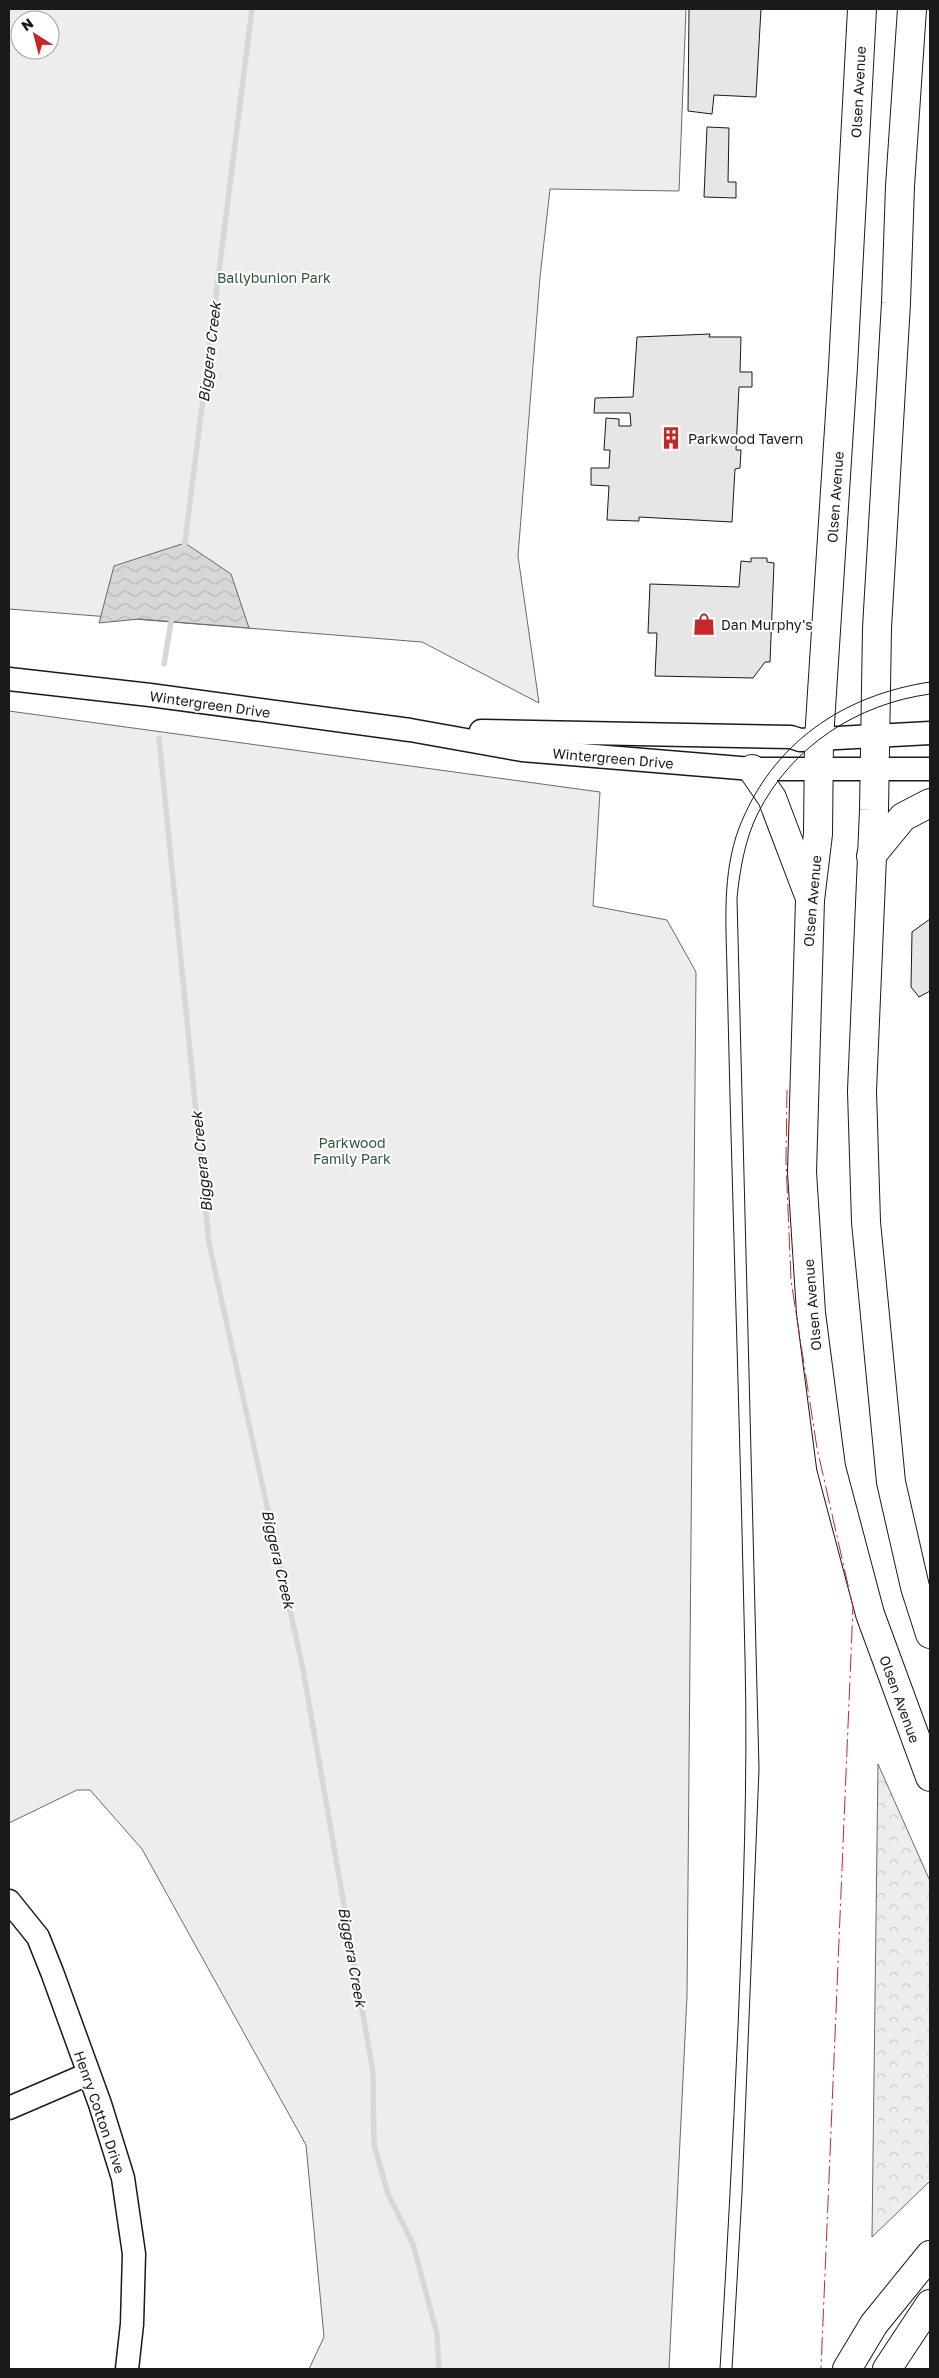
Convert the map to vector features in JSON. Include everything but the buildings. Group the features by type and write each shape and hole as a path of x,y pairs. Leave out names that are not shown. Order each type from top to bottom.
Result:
{"main road":[{"name":"Olsen Avenue","path":"862,9 843,367 817,768 818,834 810,900 802,1172 811,1313 831,1467 870,1614 930,1777"},
{"path":"912,9 900,186 896,303 877,628 875,768 862,1092 866,1222 891,1482 915,1587 930,1634"},
{"path":"752,769 772,798 810,900"},
{"path":"871,856 903,817 930,803"},
{"path":"847,2369 874,2324 930,2255"},
{"path":"887,2369 930,2304"}],"street":[{"name":"Wintergreen Drive","path":"9,679 150,695 410,730 522,750 752,769 930,769"},
{"name":"Wintergreen Drive","path":"410,730 819,739 930,733"},
{"name":"Henry Cotton Drive","path":"9,1901 38,1937 100,2104 123,2178 134,2254 132,2324 127,2369"},
{"path":"9,2108 88,2074"}],"green space":[{"name":"Ballybunion Park","path":"9,9 686,9 679,191 550,189 540,277 518,556 539,703 422,642 9,609"},
{"name":"Parkwood Family Park","path":"9,711 600,792 593,906 667,920 696,972 687,1996 669,2369 309,2369 324,2337 306,2145 142,1849 90,1790 77,1790 9,1823"},
{"path":"878,1764 930,1881 930,2181 872,2237"}],"water":[{"path":"185,543 231,574 249,628 139,619 99,623 114,566"}],"waterway":[{"name":"Biggera Creek","path":"184,550 252,9"},
{"name":"Biggera Creek","path":"164,664 172,616"},
{"name":"Biggera Creek","path":"159,738 209,1243 303,1669 373,2072 374,2144 388,2194 413,2244 437,2334 439,2369"}],"tram line":[{"path":"720,2369 738,2027 746,1749 726,934 727,881 739,828 753,798 771,771 791,748 814,728 840,711 868,698 930,682"},
{"path":"732,2369 742,2193 759,1769 738,887 744,854 753,823 772,789 789,768 829,732 852,718 877,707 903,699 930,694"}],"power":[{"path":"787,1090 786,1161 791,1280 817,1448 853,1607 821,2369"}],"place":[{"name":"Parkwood Tavern","path":"671,438"},
{"name":"Dan Murphy's","path":"704,624"}]}
